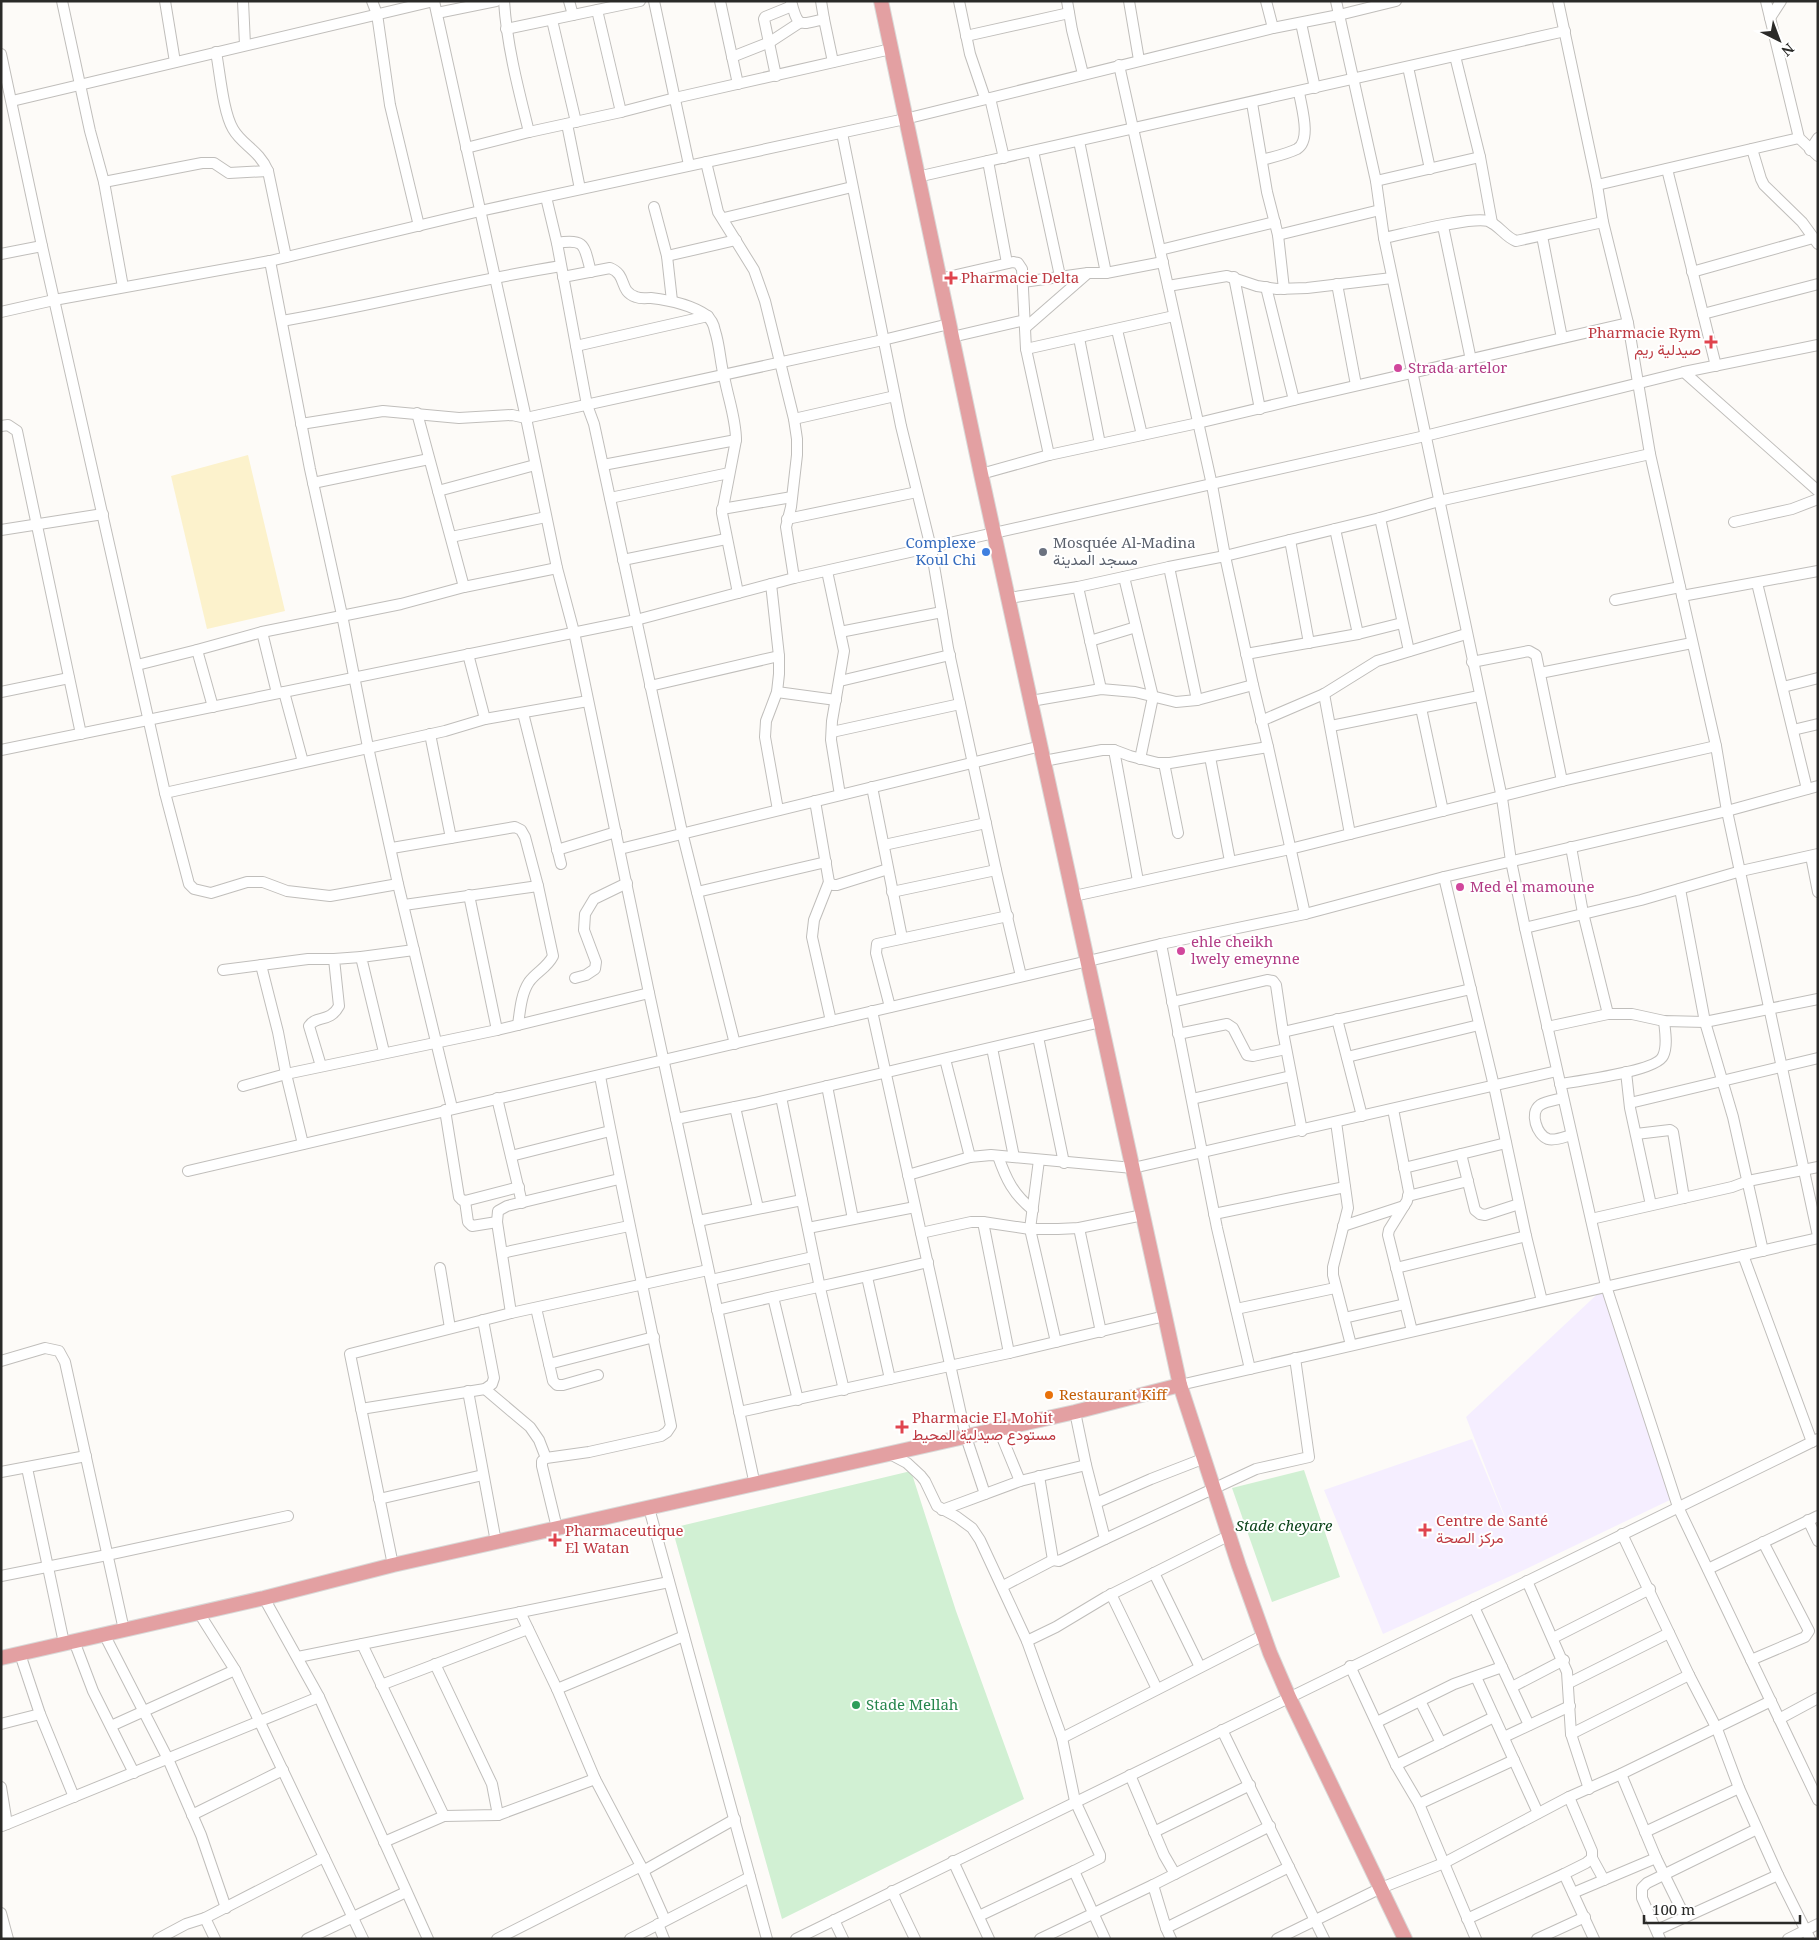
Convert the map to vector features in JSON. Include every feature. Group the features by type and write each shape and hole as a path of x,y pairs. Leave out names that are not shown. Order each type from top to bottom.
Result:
{"main road":[{"path":"881,1 950,331 1180,1385 1264,1635 1289,1697 1405,1939"},
{"path":"1,1658 264,1598 393,1564 999,1430 1180,1385"}],"street":[{"path":"62,1 79,84 104,182 123,287"},
{"path":"165,1 175,62"},
{"path":"243,1 245,45"},
{"path":"372,1 377,14 390,105 419,226"},
{"path":"12,100 434,1 526,418 557,568 574,632 648,993 755,1485"},
{"path":"437,12 496,1"},
{"path":"504,1 506,29 515,79 528,132"},
{"path":"569,1 572,15"},
{"path":"506,29 640,1"},
{"path":"654,1 689,165"},
{"path":"720,1 738,84"},
{"path":"821,1 833,62"},
{"path":"959,1 970,54 988,98 1004,158"},
{"path":"1067,1 1083,74"},
{"path":"1129,1 1139,60"},
{"path":"1266,1 1273,28"},
{"path":"1336,1 1352,80 1376,181 1384,238 1411,373 1502,798 1511,861 1524,928 1606,1286 1678,1507 1818,1800"},
{"path":"1,312 54,300 270,261 580,189 905,119 1139,60 1396,1"},
{"path":"1180,1385 1743,1256 1818,1237 1727,811 1716,746 1650,454 1628,323 1602,222 1597,185 1558,1"},
{"path":"1766,1 1799,138 1814,153"},
{"path":"1770,18 1781,1"},
{"path":"776,76 764,19 792,4 796,20 799,23"},
{"path":"597,10 621,112"},
{"path":"966,36 1069,13"},
{"path":"732,57 770,42 799,23 804,24 824,19"},
{"path":"552,20 571,123 580,189"},
{"path":"1300,23 1315,88"},
{"path":"917,177 988,160 1133,130 1564,31"},
{"path":"466,148 528,132 891,49"},
{"path":"216,52 228,117 233,130 263,160 268,171 286,257"},
{"path":"1,54 4,80 12,100 42,246 136,664 165,792 189,884 194,889 211,893 247,882 263,882 287,892 330,896 398,884"},
{"path":"1455,56 1480,157 1492,223"},
{"path":"1119,65 1304,914"},
{"path":"1408,67 1430,169"},
{"path":"1262,160 1296,149 1302,145 1305,133 1299,92"},
{"path":"1252,103 1268,192 1278,234 1284,289"},
{"path":"842,133 895,396 930,548 972,762 1021,976"},
{"path":"1597,185 1799,138"},
{"path":"1814,153 1818,138"},
{"path":"1079,141 1106,273"},
{"path":"1692,272 1816,241 1802,222 1764,185 1752,149"},
{"path":"1034,151 1060,276"},
{"path":"1376,181 1480,157"},
{"path":"988,160 1007,263"},
{"path":"706,162 718,212 724,218 754,270 765,301 794,420 797,455 786,527 794,578"},
{"path":"104,182 202,163 214,163 229,173 268,171"},
{"path":"1666,169 1716,366"},
{"path":"724,218 852,186"},
{"path":"546,197 557,243 587,405 594,424 682,832 735,1044"},
{"path":"654,208 666,256 672,301"},
{"path":"1278,234 1380,210"},
{"path":"1384,238 1485,220 1492,223 1510,239 1516,241 1602,222"},
{"path":"1160,250 1275,222"},
{"path":"1444,226 1471,360"},
{"path":"1542,236 1562,338"},
{"path":"557,243 572,240 579,242 585,248 591,272"},
{"path":"666,256 736,240"},
{"path":"1,254 42,246"},
{"path":"270,261 301,424 368,747 392,848 398,884 436,1042 449,1109 459,1197 465,1201 519,1186"},
{"path":"940,279 1014,262 1018,263 1022,268 1026,349 1049,455"},
{"path":"1023,282 1060,276 1106,273 1163,262"},
{"path":"282,321 494,277 561,266"},
{"path":"563,277 610,268 617,271 621,276 623,286 629,294 638,298 672,301 708,316 716,332 723,375 736,428 736,440 722,509 726,539 738,593"},
{"path":"301,424 383,411 459,418 512,415 526,418 884,340 950,331 1025,324 1088,273"},
{"path":"1168,286 1227,276 1257,286 1284,289 1392,278"},
{"path":"1234,277 1260,409"},
{"path":"1337,284 1356,385"},
{"path":"1703,314 1818,284"},
{"path":"1266,287 1294,400"},
{"path":"576,346 708,316"},
{"path":"1026,349 1174,316"},
{"path":"981,474 1049,455 1260,409 1356,385 1628,323"},
{"path":"1117,330 1142,435"},
{"path":"1078,338 1100,444"},
{"path":"1,750 636,620 794,578 1425,436 1684,372 1818,345"},
{"path":"1684,372 1818,491"},
{"path":"794,420 895,396"},
{"path":"417,413 464,587"},
{"path":"1,426 8,425 17,431 81,734"},
{"path":"602,465 736,440"},
{"path":"1009,598 1078,587 1225,556 1380,518 1439,501 1650,454"},
{"path":"313,483 430,459"},
{"path":"438,491 536,465"},
{"path":"610,498 729,473"},
{"path":"787,519 917,492"},
{"path":"722,509 792,497"},
{"path":"1734,522 1792,509 1818,499"},
{"path":"1,530 103,514"},
{"path":"451,537 546,517"},
{"path":"1380,518 1409,651"},
{"path":"1335,529 1358,634"},
{"path":"624,560 726,539"},
{"path":"1290,540 1309,643"},
{"path":"1169,567 1197,700"},
{"path":"136,664 262,632 401,604 464,587 557,568"},
{"path":"828,571 844,651 832,732 832,749 840,795"},
{"path":"1615,600 1757,582 1818,571"},
{"path":"1124,577 1153,697 1140,759"},
{"path":"188,1171 449,1109 600,1076 1088,960 1304,914 1444,877 1727,811 1813,788 1793,730 1757,582"},
{"path":"771,584 779,656 777,692 766,721 765,737 778,810"},
{"path":"1078,587 1101,689"},
{"path":"840,632 942,612"},
{"path":"1246,654 1358,634 1402,623"},
{"path":"1090,641 1136,627"},
{"path":"262,632 303,762"},
{"path":"1261,721 1324,694 1377,661 1466,634"},
{"path":"1540,673 1692,643"},
{"path":"197,650 213,707"},
{"path":"1472,662 1528,651 1536,655 1562,781"},
{"path":"468,654 485,719"},
{"path":"650,686 779,656"},
{"path":"840,681 950,656"},
{"path":"1,692 69,678"},
{"path":"1783,687 1818,678"},
{"path":"1031,701 1101,689 1135,692 1176,702 1197,700 1253,685"},
{"path":"777,692 836,700"},
{"path":"1324,694 1350,834"},
{"path":"1331,726 1480,696"},
{"path":"165,792 430,734 485,719 588,701"},
{"path":"832,732 960,704"},
{"path":"1420,708 1443,811"},
{"path":"524,712 561,864"},
{"path":"1793,730 1818,724"},
{"path":"430,734 451,838"},
{"path":"620,849 682,832 1041,746"},
{"path":"1074,896 1290,849 1502,798 1562,781 1716,746"},
{"path":"1044,761 1102,750 1114,750 1140,759 1164,763 1268,747"},
{"path":"1114,750 1138,881"},
{"path":"1210,757 1230,861"},
{"path":"1164,763 1178,833"},
{"path":"872,787 902,938"},
{"path":"815,801 830,882 814,920 812,937 830,1021"},
{"path":"884,845 986,822"},
{"path":"392,848 515,827 522,830 538,886 553,956 549,965 530,981 522,1003 518,1025"},
{"path":"557,850 616,832"},
{"path":"1571,847 1583,913 1608,1014"},
{"path":"1524,928 1641,900 1741,871 1814,855 1818,892"},
{"path":"697,892 826,862"},
{"path":"830,882 832,885 837,885 888,868"},
{"path":"892,892 996,870"},
{"path":"1444,877 1494,1086 1542,1301"},
{"path":"575,978 586,975 595,969 596,962 584,930 586,914 594,899 627,884"},
{"path":"404,905 538,886"},
{"path":"1680,889 1706,1022 1724,1081 1763,1251"},
{"path":"469,895 496,1030"},
{"path":"890,1007 876,948 877,944 1008,916"},
{"path":"1161,944 1214,1214 1250,1369"},
{"path":"223,970 308,959 360,957 414,950"},
{"path":"360,957 384,1052"},
{"path":"320,1066 309,1026 311,1022 332,1016 339,1006 334,959"},
{"path":"261,965 303,1144"},
{"path":"1172,1002 1267,980 1273,981 1276,984 1286,1050 1302,1131"},
{"path":"1283,1032 1471,989"},
{"path":"242,1086 320,1066 518,1025 648,993"},
{"path":"1547,1027 1608,1014 1632,1014 1664,1021 1706,1022 1818,999"},
{"path":"872,1011 966,1437 985,1494"},
{"path":"1337,1019 1362,1116"},
{"path":"1560,1084 1626,1072 1656,1064 1663,1057 1665,1047 1664,1021"},
{"path":"676,1120 1101,1022"},
{"path":"1178,1034 1226,1024 1232,1028 1247,1056 1286,1050"},
{"path":"1347,1057 1479,1025"},
{"path":"1038,1038 1064,1162"},
{"path":"992,1048 1014,1157"},
{"path":"1630,1103 1818,1058"},
{"path":"945,1059 970,1157"},
{"path":"908,1174 970,1157 998,1156 1133,1168 1302,1131 1557,1071"},
{"path":"1626,1072 1630,1103 1651,1205"},
{"path":"557,1528 542,1461 546,1458 589,1452 661,1436 671,1426 643,1284 619,1179 600,1076"},
{"path":"1192,1099 1291,1076"},
{"path":"827,1086 853,1219"},
{"path":"781,1097 820,1288 844,1390"},
{"path":"498,1098 522,1202"},
{"path":"1563,1098 1540,1105 1536,1109 1534,1117 1540,1135 1546,1139 1553,1140 1572,1135"},
{"path":"735,1107 758,1208"},
{"path":"1393,1109 1408,1196 1388,1235 1412,1331"},
{"path":"1336,1122 1348,1208 1333,1267 1336,1288 1351,1345"},
{"path":"1636,1134 1670,1130 1673,1132 1684,1198"},
{"path":"511,1156 610,1131"},
{"path":"1404,1168 1506,1143"},
{"path":"1462,1154 1475,1210 1484,1215 1519,1204"},
{"path":"998,1156 1007,1180 1020,1200 1032,1210"},
{"path":"1039,1160 1030,1229 1056,1342"},
{"path":"1591,1219 1818,1166"},
{"path":"511,1313 497,1222 498,1211 507,1206 522,1202 619,1179"},
{"path":"1408,1196 1468,1181"},
{"path":"1214,1214 1345,1187"},
{"path":"698,1221 802,1200"},
{"path":"465,1201 468,1222 472,1226 497,1222"},
{"path":"1343,1226 1404,1206"},
{"path":"808,1228 915,1207"},
{"path":"921,1233 971,1222 1030,1229 1079,1228 1143,1215"},
{"path":"983,1222 1009,1353"},
{"path":"502,1253 629,1226"},
{"path":"1079,1228 1101,1332"},
{"path":"1396,1268 1526,1236"},
{"path":"796,1939 1350,1666 1815,1440 1743,1256"},
{"path":"393,1564 350,1354 511,1313 643,1284 710,1275 814,1257"},
{"path":"717,1310 928,1262"},
{"path":"440,1268 450,1328"},
{"path":"867,1277 890,1379"},
{"path":"1236,1309 1336,1288"},
{"path":"773,1297 798,1400"},
{"path":"1344,1318 1405,1304"},
{"path":"536,1308 553,1381 557,1385 563,1385 598,1374"},
{"path":"739,1412 1009,1353 1165,1316"},
{"path":"360,1409 485,1389 492,1384 494,1378 483,1320"},
{"path":"549,1364 654,1337"},
{"path":"1,1361 45,1348 58,1351 65,1362 124,1630"},
{"path":"1003,1586 1053,1560 1059,1561 1256,1469 1309,1457 1295,1358"},
{"path":"485,1389 530,1427 539,1440 546,1458"},
{"path":"468,1392 496,1542"},
{"path":"1075,1412 1105,1539"},
{"path":"999,1430 1020,1482"},
{"path":"890,1454 907,1463 921,1476 937,1506 972,1528 980,1540 1027,1641 1062,1738 1075,1801 1100,1855 1100,1858 1074,1872 979,1916"},
{"path":"1,1472 86,1456"},
{"path":"1096,1503 1150,1478 1205,1458"},
{"path":"942,1510 1039,1476 1086,1465"},
{"path":"27,1468 48,1566 69,1642 134,1773"},
{"path":"379,1499 483,1475"},
{"path":"1039,1476 1053,1560"},
{"path":"648,1508 767,1939"},
{"path":"1,1576 288,1516"},
{"path":"1708,1569 1813,1518 1818,1541"},
{"path":"1622,1534 1650,1589 1688,1675 1716,1729 1757,1829 1807,1934"},
{"path":"1027,1641 1056,1627 1111,1594 1230,1535"},
{"path":"1752,1660 1805,1637 1809,1631 1763,1542"},
{"path":"1154,1573 1200,1667"},
{"path":"1528,1581 1564,1660 1569,1683 1571,1734 1589,1789"},
{"path":"298,1657 669,1582"},
{"path":"1553,1638 1650,1589"},
{"path":"1111,1594 1157,1689"},
{"path":"264,1598 319,1697 428,1939"},
{"path":"1474,1607 1529,1725"},
{"path":"520,1612 557,1689 595,1779 642,1868 661,1922 664,1939"},
{"path":"199,1613 235,1670 363,1939"},
{"path":"381,1685 528,1629"},
{"path":"1569,1683 1669,1633"},
{"path":"104,1634 168,1759 201,1835 226,1908"},
{"path":"1062,1738 1264,1635"},
{"path":"557,1689 684,1636"},
{"path":"362,1644 444,1816"},
{"path":"20,1654 40,1714 74,1797"},
{"path":"1512,1688 1564,1660"},
{"path":"435,1664 474,1742 492,1784 498,1815"},
{"path":"1350,1666 1396,1765 1419,1804 1476,1939"},
{"path":"1377,1722 1454,1684 1502,1667"},
{"path":"111,1726 235,1670"},
{"path":"1571,1734 1688,1675"},
{"path":"1476,1677 1538,1813"},
{"path":"1,1787 4,1825 319,1697"},
{"path":"1779,1718 1818,1698"},
{"path":"1420,1701 1441,1743"},
{"path":"1277,1939 1381,1888 1444,1863 1569,1797 1716,1729 1771,1701"},
{"path":"1504,1737 1570,1706"},
{"path":"1,1724 40,1714"},
{"path":"1396,1765 1494,1717"},
{"path":"1222,1730 1324,1939"},
{"path":"1419,1804 1514,1760"},
{"path":"192,1815 283,1770"},
{"path":"1130,1774 1154,1832 1175,1874"},
{"path":"1621,1774 1656,1858 1685,1918"},
{"path":"384,1842 444,1816 498,1815 595,1779"},
{"path":"1154,1832 1250,1785"},
{"path":"1645,1832 1739,1788"},
{"path":"1569,1797 1592,1851 1592,1858 1604,1880"},
{"path":"498,1939 642,1868 735,1819"},
{"path":"1040,1939 1270,1826"},
{"path":"1757,1829 1647,1883 1642,1888 1641,1893 1659,1934 1685,1918 1778,1875"},
{"path":"158,1939 186,1924 226,1908 324,1857"},
{"path":"1467,1920 1564,1874 1592,1858"},
{"path":"1573,1893 1656,1858"},
{"path":"954,1861 989,1939"},
{"path":"1166,1928 1289,1867"},
{"path":"1074,1872 1105,1939"},
{"path":"1564,1874 1594,1939"},
{"path":"630,1939 750,1877"},
{"path":"1153,1885 1171,1939"},
{"path":"892,1891 915,1939"},
{"path":"307,1939 406,1892"},
{"path":"1,1913 8,1939"},
{"path":"1537,1939 1585,1917"},
{"path":"205,1918 215,1939"},
{"path":"834,1920 843,1939"},
{"path":"1788,1939 1807,1934 1818,1924"}],"shaded area":[{"path":"1606,1286 1674,1498 1526,1569 1383,1634 1324,1490 1472,1439 1512,1535 1466,1417"}],"green space":[{"name":"Stade cheyare","path":"1304,1470 1340,1577 1272,1602 1232,1488"},
{"name":"Stade Mellah","path":"911,1471 956,1611 1024,1799 782,1919 672,1528"}],"sand":[{"path":"248,455 285,611 207,629 171,476"}],"place":[{"name":"Pharmacie Delta","path":"951,278"},
{"name":"Pharmacie Rym صيدلية ريم","path":"1711,342"},
{"name":"Strada artelor","path":"1398,368"},
{"name":"Complexe Koul Chi","path":"986,552"},
{"name":"Mosquée Al-Madina مسجد المدينة","path":"1043,552"},
{"name":"Med el mamoune","path":"1460,887"},
{"name":"ehle cheikh lwely emeynne","path":"1181,951"},
{"name":"Restaurant Kiff","path":"1049,1395"},
{"name":"Pharmacie El Mohit مستودع صيدلية المحيط","path":"902,1427"},
{"name":"Centre de Santé مركز الصحة","path":"1425,1530"},
{"name":"Pharmaceutique El Watan","path":"555,1540"},
{"name":"Stade Mellah","path":"856,1705"}]}
